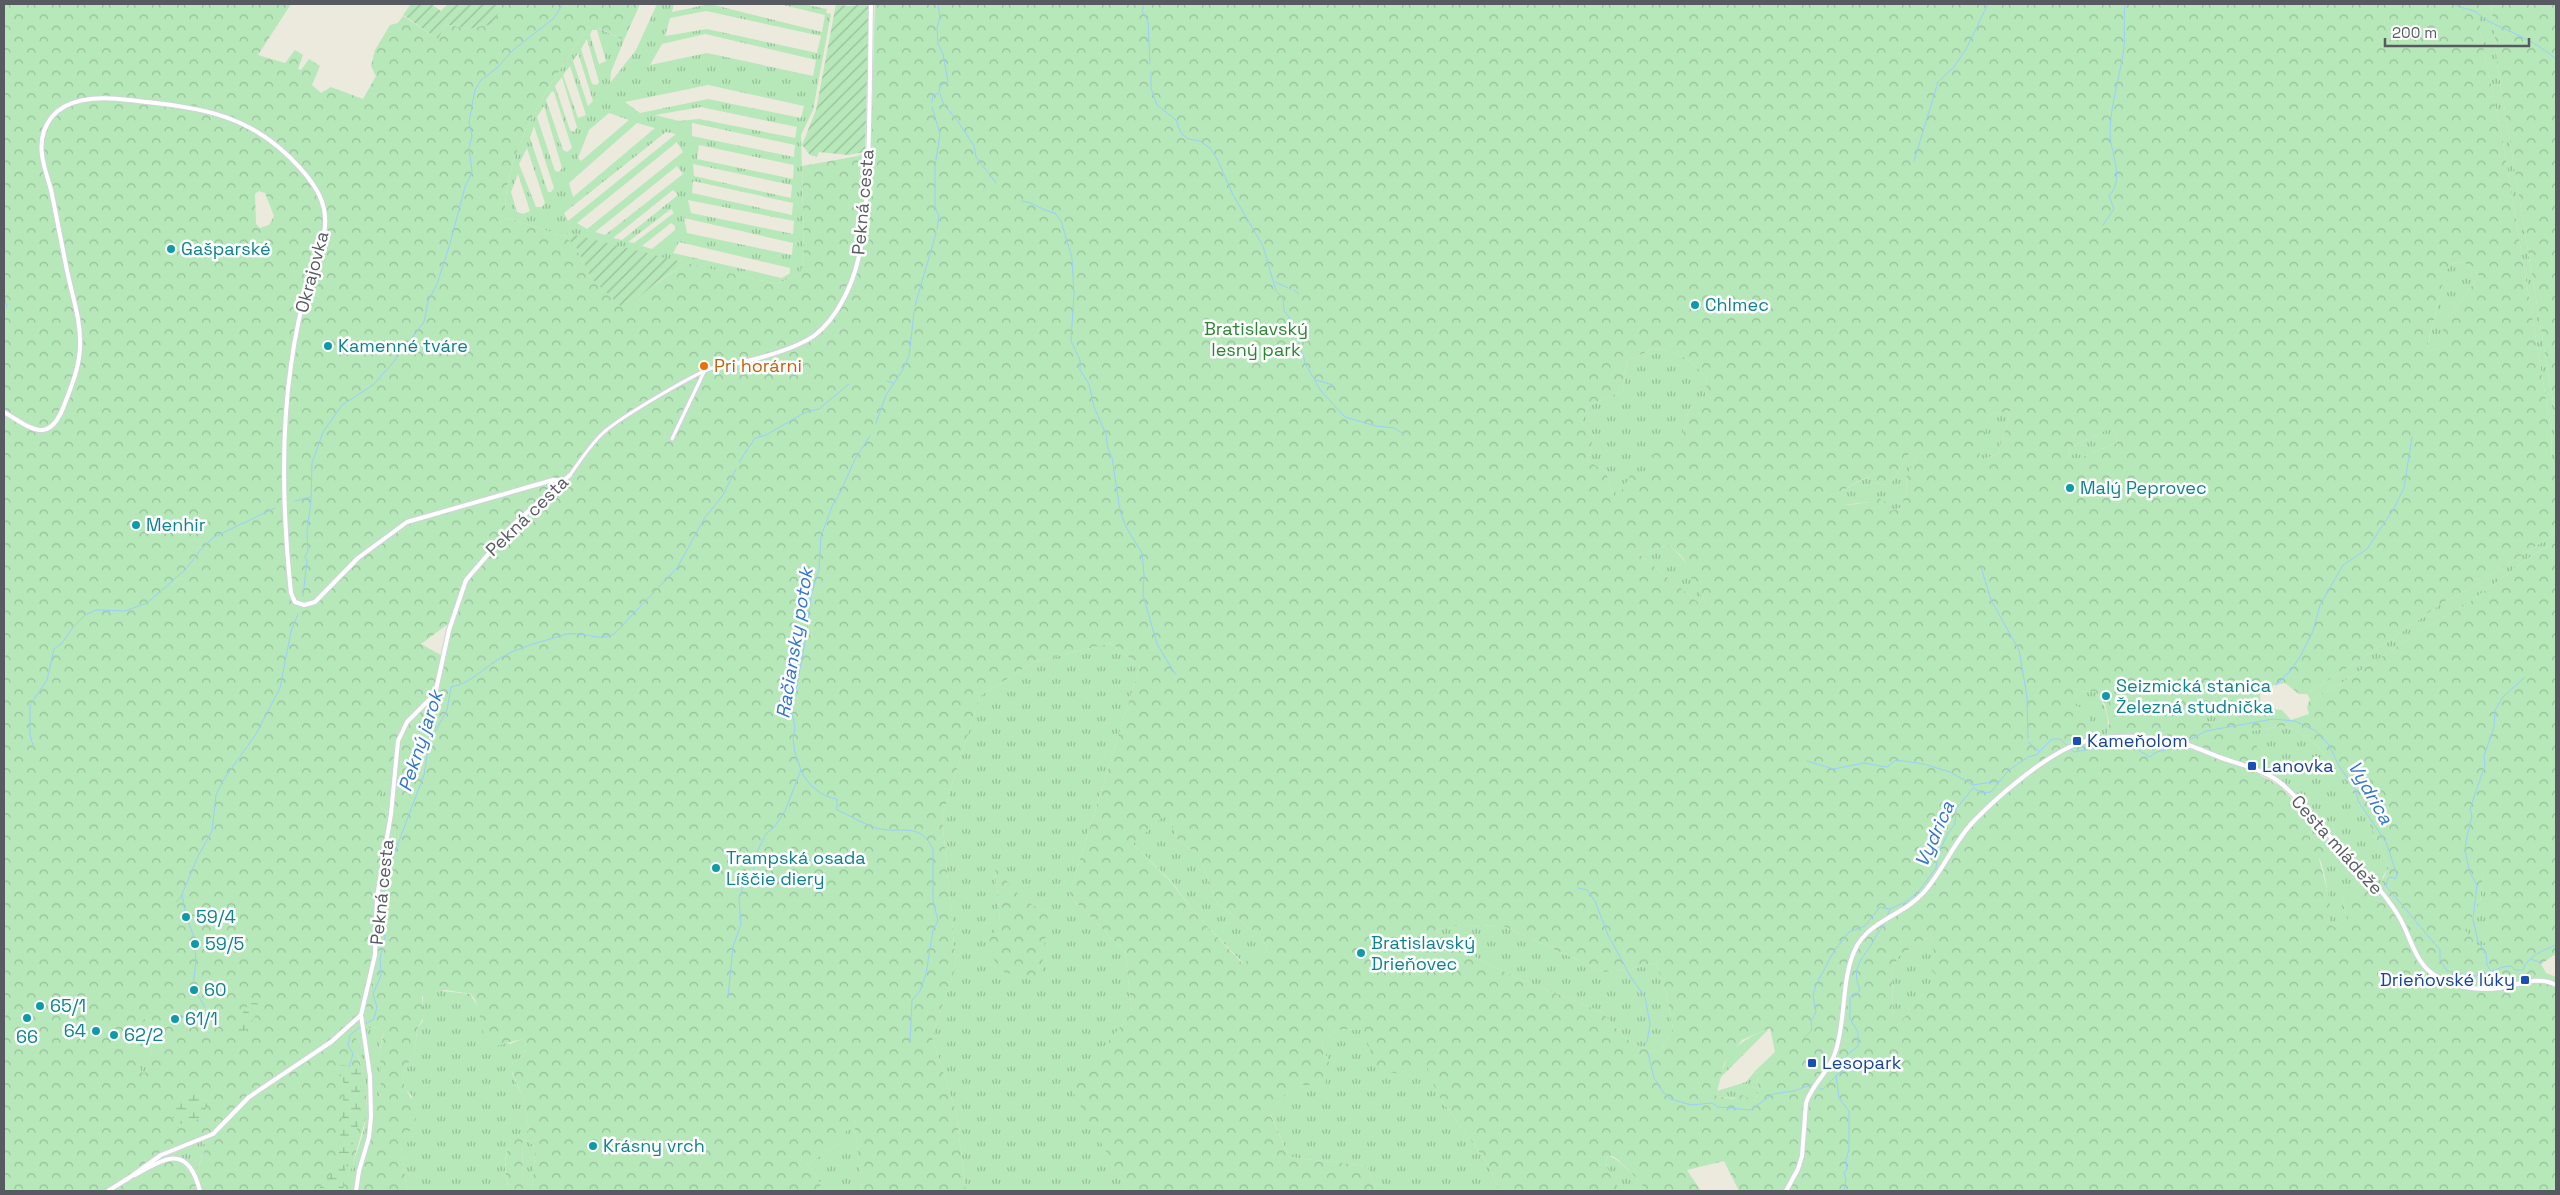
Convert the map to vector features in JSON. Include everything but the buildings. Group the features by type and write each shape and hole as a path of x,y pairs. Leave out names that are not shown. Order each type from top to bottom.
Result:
{"street":[{"name":"Pekná cesta","path":"356,1191 370,1131 371,1117 370,1076 361,1015 375,955 378,897 391,814 400,734 407,722 431,698 436,690 455,611 463,587 471,572 515,523 565,481 592,445 608,429 704,371 718,366 753,359 800,343 815,335 838,307 855,273 865,220 872,4"},
{"name":"Okrajovka","path":"4,412 33,430 47,430 53,426 60,415 74,379 80,348 77,314 42,157 44,130 51,120 69,104 86,99 110,97 223,115 258,131 280,148 313,182 321,196 325,218 323,238 310,276 297,331 285,420 284,508 293,599 302,605 315,602 358,558 407,522 554,480 565,481"},
{"path":"672,439 704,371"},
{"name":"Cesta mládeže","path":"1786,1191 1800,1164 1806,1103 1809,1094 1829,1066 1838,1044 1854,952 1863,938 1881,921 1913,902 1926,891 1960,838 1982,813 2015,783 2071,746 2086,741 2106,738 2160,739 2184,744 2260,772 2282,784 2390,903 2421,962 2431,973 2446,981 2471,987 2497,988 2538,980 2549,981 2556,985"},
{"path":"126,1180 161,1155 213,1134 249,1097 332,1042 361,1015"},
{"path":"108,1191 164,1158 182,1160 190,1168 200,1191"}],"green space":[{"name":"Bratislavský lesný park","path":"4,4 291,4 258,55 285,63 295,50 303,55 298,69 301,70 309,59 320,66 312,85 321,93 331,87 363,99 376,76 371,66 375,50 390,25 398,23 403,16 438,39 446,24 467,29 501,7 494,4 640,4 624,40 599,28 587,28 559,71 532,117 521,141 512,166 507,191 505,217 566,237 576,247 591,278 644,292 686,263 777,284 801,273 804,253 802,166 858,156 871,147 875,4 2480,4 2480,31 2502,137 2551,429 2552,460 2556,469 2556,533 2469,589 2445,601 2396,636 2307,694 2299,694 2285,683 2266,687 2260,695 2261,708 2282,710 2291,720 2309,714 2307,707 2310,699 2337,686 2433,623 2467,604 2534,554 2556,542 2556,954 2541,964 2546,973 2556,977 2556,1191 1739,1191 1724,1161 1687,1170 1701,1191 1647,1191 1616,1158 1608,1156 1605,1164 1617,1184 1617,1191 1499,1191 1488,1164 1437,1094 1425,1061 1401,1074 1377,1070 1363,1029 1336,1030 1321,1044 1330,1064 1325,1085 1292,1085 1270,1114 1289,1157 1367,1166 1377,1191 1128,1191 1070,1087 1132,1013 1125,952 1069,895 1140,666 1111,643 1034,662 980,696 942,817 956,966 932,1037 956,1112 966,1191 862,1191 854,1118 838,1145 807,1164 821,1184 819,1191 532,1191 535,1154 533,1145 525,1140 522,1143 523,1188 520,1191 510,1191 506,1179 505,1163 508,1149 515,1138 529,1130 524,1100 511,1069 512,1064 524,1055 526,1043 522,1039 493,1047 482,1030 478,1007 471,994 446,990 424,993 422,997 424,1017 417,1029 415,1049 402,1077 406,1090 415,1104 417,1113 415,1122 401,1145 407,1191 358,1191 360,1172 371,1138 373,1110 381,1095 380,1049 384,1033 379,1027 370,1028 366,1025 364,1016 360,1013 348,1029 356,1036 356,1050 366,1081 367,1114 350,1173 348,1191 4,1191","holes":["259,191 265,193 274,216 269,225 260,228 256,224 255,194","2462,262 2473,267 2479,276 2454,311 2443,321 2443,334 2438,339 2438,348 2431,351 2427,347 2446,271 2452,264","1654,348 1671,352 1684,358 1695,366 1707,379 1705,398 1689,409 1682,437 1656,438 1651,472 1631,474 1616,501 1606,472 1587,460 1594,437 1582,423 1587,406 1623,391 1627,361","2011,411 1998,454 1983,459 1979,457 1990,414","2109,429 2115,433 2117,443 2079,458 2067,458 2071,447","1910,452 1917,457 1907,475 1906,494 1900,508 1890,511 1888,503 1872,495 1870,502 1853,504 1843,504 1831,495 1869,477 1879,484 1890,485","1668,545 1686,563 1694,584 1705,601 1700,604 1640,555","448,624 441,655 421,644","2225,689 2234,708 2222,719 2216,722 2203,722 2183,713 2192,704 2212,707 2211,703 2217,694","2095,691 2105,704 2109,723 2107,736 2088,738 2078,735 2091,728 2088,709 2076,706 2074,698 2077,692","2282,726 2299,732 2316,745 2332,763 2361,807 2372,829 2389,868 2373,895 2363,883 2342,901 2347,917 2334,927 2330,923 2330,900 2319,859 2329,848 2320,834 2316,837 2314,846 2310,842 2313,822 2280,786 2260,775 2266,759 2247,732","393,780 390,814 379,806 377,800 386,783","1169,811 1172,827 1178,840 1199,855 1217,903 1263,938 1267,951 1242,963 1192,910 1173,884 1133,844","2483,874 2491,893 2485,945 2477,945 2465,930 2480,902","1461,925 1503,926 1604,972 1626,970 1656,963 1667,996 1673,1029 1660,1052 1642,1048 1625,1038 1602,1012 1517,978 1471,955 1435,930","1931,935 1934,953 1925,964 1938,977 1914,1002 1908,1013 1897,1025 1893,1024 1892,970 1899,956","144,1019 153,1022 152,1046 146,1072 144,1073 141,1072 140,1066 137,1024","1770,1028 1775,1052 1756,1070 1759,1090 1755,1101 1742,1095 1734,1099 1716,1096 1724,1064 1742,1040","202,1141 206,1146 194,1176 183,1165 170,1161 144,1172 154,1161 178,1151 189,1142"]},
{"path":"411,4 431,4 441,11 448,4 494,4 501,7 493,24 467,29 446,24 438,39 403,15"},
{"path":"657,4 674,4 672,12 710,4 822,32 825,15 779,4 803,4 827,9 826,13 831,14 813,110 801,135 804,253 801,273 777,284 623,249 567,233 566,237 505,217 507,191 512,166 521,141 545,94 587,28 598,28 624,40 611,72 610,83 636,50","holes":["706,11 821,36 817,53 707,29 665,36 670,18","592,30 597,30 606,61 599,64 590,35","705,34 816,60 813,76 707,53 650,65 662,44","587,39 599,82 597,85 592,84 581,49","578,53 593,101 588,106 573,61","570,66 586,115 578,118 563,75","562,77 577,127 574,132 570,130 555,86","708,85 804,106 801,118 708,99 640,113 625,102","552,91 554,92 572,148 567,152 563,150 546,100","544,106 562,168 559,172 555,171 537,117","701,107 797,127 795,138 699,119 679,121 655,115","609,113 629,120 581,161 578,158 589,130","637,123 655,128 573,197 569,183","692,123 795,145 794,157 692,136","534,126 554,188 551,192 548,192 530,138","666,132 676,134 568,221 564,213","677,142 683,152 587,229 577,223","699,145 794,165 793,179 697,159","527,148 545,203 542,207 536,207 519,164","693,164 792,185 791,198 694,176","677,166 683,174 605,235 595,232","518,174 530,211 523,214 517,212 511,192","693,181 793,203 792,215 692,193","673,190 678,195 622,240 613,238","688,200 794,221 793,234 691,213","671,209 674,213 634,243 628,242","684,218 793,243 792,255 687,233","671,223 675,226 675,230 652,249 642,246","679,242 790,268 790,273 782,278 673,253"]},
{"path":"836,4 848,6 867,4 869,7 865,152 848,155 819,152 817,157 810,155 802,145 816,110"},
{"path":"2480,4 2491,4 2498,69 2556,420 2556,469 2552,460 2551,429 2502,137 2480,31"},
{"path":"2491,4 2556,4 2556,420 2498,69"},
{"path":"567,233 686,263 656,283 624,309 591,278 576,247 566,237"},
{"path":"2462,262 2473,267 2479,276 2454,311 2443,321 2443,334 2438,348 2431,351 2427,348 2446,270 2452,264"},
{"path":"1654,348 1678,355 1695,366 1707,379 1705,399 1689,409 1682,437 1651,472 1616,501 1606,472 1587,460 1594,437 1582,423 1587,406 1623,391 1627,361"},
{"path":"2011,411 1998,454 1983,459 1978,456 1990,414"},
{"path":"2109,429 2115,433 2117,443 2079,458 2067,458 2071,447"},
{"path":"1910,452 1917,457 1907,475 1906,494 1900,508 1890,511 1870,502 1842,505 1835,502 1831,494 1870,477 1879,484 1890,485"},
{"path":"2556,533 2556,542 2534,554 2467,604 2433,623 2337,686 2310,699 2307,694 2396,636 2445,601 2469,589"},
{"path":"1668,545 1682,557 1686,564 1705,601 1700,604 1640,555"},
{"path":"1111,643 1140,666 1069,895 1125,952 1132,1013 1071,1087 1128,1191 966,1191 956,1112 932,1037 956,966 942,817 980,696 1034,662","holes":["995,869 1023,899 1048,914 1000,920"]},
{"path":"2225,689 2234,708 2222,719 2216,722 2203,722 2182,713 2192,704 2208,708 2217,694"},
{"path":"2095,691 2106,712 2108,723 2107,736 2088,738 2077,735 2074,698 2077,692"},
{"path":"2282,726 2299,732 2316,745 2347,784 2372,829 2389,868 2383,876 2381,888 2284,782 2261,769 2266,759 2246,732"},
{"path":"394,780 391,814 379,806 377,800 386,783"},
{"path":"1169,810 1172,827 1178,840 1199,855 1217,903 1263,938 1267,951 1243,963 1192,910 1173,883 1133,844"},
{"path":"2313,822 2376,892 2373,895 2362,884 2342,901 2347,917 2334,927 2330,923 2328,892 2323,869 2310,842"},
{"path":"995,868 1023,899 1048,914 1041,977 1005,973 985,949 1000,920"},
{"path":"2483,873 2492,893 2485,945 2477,945 2464,930 2480,902"},
{"path":"1461,925 1503,926 1604,972 1626,970 1656,963 1667,996 1673,1029 1660,1052 1642,1048 1625,1038 1602,1012 1517,978 1471,955 1435,930"},
{"path":"1931,935 1939,977 1914,1002 1908,1013 1897,1025 1893,1025 1892,970 1899,956"},
{"path":"433,990 470,994 480,1010 485,1036 510,1044 522,1039 526,1043 524,1055 512,1064 512,1073 524,1100 529,1130 507,1149 505,1168 510,1191 407,1191 401,1145 412,1096 406,1090 402,1077 415,1049 417,1029 423,1021 423,993"},
{"path":"251,1003 257,1003 260,1008 244,1033 237,1038 233,1031 234,1026"},
{"path":"360,1013 364,1016 370,1028 379,1027 384,1033 380,1047 382,1080 380,1097 374,1107 371,1138 363,1163 358,1191 348,1191 350,1173 360,1143 367,1107 363,1073 348,1029"},
{"path":"144,1019 153,1022 154,1032 149,1061 144,1073 141,1072 137,1054 137,1024"},
{"path":"1770,1028 1720,1078 1728,1059 1738,1046"},
{"path":"1363,1029 1401,1074 1425,1060 1437,1094 1488,1164 1499,1191 1377,1191 1367,1166 1289,1157 1270,1113 1292,1085 1330,1064 1321,1044 1336,1030"},
{"path":"341,1065 356,1067 361,1073 359,1122 345,1171 343,1191 317,1191 338,1162 344,1090 343,1079 338,1070"},
{"path":"1756,1070 1759,1090 1755,1101 1716,1096 1717,1091 1746,1082"},
{"path":"187,1092 203,1093 208,1101 203,1114 198,1119 187,1124 181,1124 171,1115 174,1106"},
{"path":"854,1117 862,1191 819,1191 821,1184 807,1164 838,1145"},
{"path":"525,1140 533,1145 535,1154 532,1191 520,1191 523,1188 522,1143"},
{"path":"202,1141 206,1146 195,1176 187,1168 152,1168 144,1172 150,1164 157,1160 178,1151 189,1143"},
{"path":"1608,1156 1623,1165 1647,1191 1617,1191 1605,1164"}],"waterway":[{"path":"303,596 307,561 305,557 308,551 307,532 311,501 312,463 323,432 342,405 373,385 424,322 428,301 437,284 465,187 472,172 469,148 472,136 469,122 475,90 481,80 497,68 513,50 553,19 563,4"},
{"name":"Račiansky potok","path":"932,102 933,95 939,93 940,86 948,82 943,54 938,44 937,28 940,17 938,4"},
{"path":"1144,4 1142,11 1148,21 1150,64"},
{"path":"1914,161 1938,82 1954,67 1966,49 1988,4"},
{"path":"2103,225 2114,209 2109,196 2114,190 2117,175 2110,124 2124,48 2125,4"},
{"path":"2454,4 2476,12 2488,21 2532,42 2556,59"},
{"path":"1151,72 1151,88 1157,105 1176,120 1181,133 1188,139 1200,141 1211,149 1218,161 1233,195 1263,246 1276,291 1283,298 1284,311 1292,321 1306,365 1321,391 1345,417 1376,426 1394,428 1404,434"},
{"path":"940,94 944,105 957,120 974,146 976,157 996,183"},
{"name":"Račiansky potok","path":"932,107 940,134 935,166 935,207 939,216 937,229"},
{"path":"1022,201 1055,213 1061,221 1072,258 1074,294 1071,341 1080,360 1080,370 1089,384 1094,407 1106,434 1108,449 1112,457 1120,511 1126,527 1142,553 1143,595 1157,644 1175,674"},
{"name":"Račiansky potok","path":"915,306 936,233"},
{"path":"1275,282 1288,288"},
{"path":"1294,290 1299,294"},
{"path":"4,295 7,307"},
{"name":"Račiansky potok","path":"876,423 886,395 902,371 909,356 914,312"},
{"path":"1316,380 1333,385"},
{"name":"Pekný jarok","path":"887,381 893,383"},
{"name":"Pekný jarok","path":"739,462 755,438 766,435 806,412 819,409 849,384"},
{"name":"Račiansky potok","path":"728,997 733,947 741,924 739,899 743,886 754,868 758,850 766,834 775,826 785,811 801,770 795,753 793,739 795,728 792,711 806,637 811,596 819,569 821,536 833,504 855,459 870,436"},
{"path":"2276,685 2292,669 2301,655 2313,631 2320,605 2343,565 2367,549 2393,510 2404,488 2412,437"},
{"name":"Pekný jarok","path":"365,1024 374,1019 377,1007 373,994 381,975 380,959 385,936 382,916 388,870 424,775 429,743 447,710 451,687 471,679 509,653 532,644 570,634 603,637 615,633 677,568 704,519 723,495 736,469"},
{"path":"295,501 310,497"},
{"path":"33,745 30,735 30,705 47,680 54,649 62,643 74,626 85,615 96,610 125,611 147,603 186,569 202,548 214,537 275,508"},
{"path":"1981,567 1991,600 2019,650 2027,697 2028,738"},
{"path":"176,902 181,897 198,856 212,831 216,795 224,779 256,734 280,688 291,631 298,614"},
{"path":"2492,973 2487,965 2486,953 2478,942 2473,919 2477,885 2470,873 2465,851 2466,841 2472,816 2470,809 2485,765 2484,756 2494,727 2495,710 2503,697 2525,677"},
{"name":"Vydrica","path":"2186,742 2206,731 2273,719 2295,721 2316,731 2329,745 2339,766 2356,790 2358,801 2386,842 2397,875 2395,879 2388,878 2386,886 2440,950 2440,960 2447,971 2475,976 2506,966 2511,966 2515,970 2523,970 2532,957 2556,945"},
{"name":"Vydrica","path":"1886,918 1890,909 1907,901 1919,891 1936,868 1938,854 1948,833 1955,824 1956,809 1973,788 1982,793 1991,792 2009,770 2028,757 2036,755 2052,739 2060,739 2074,752 2119,744 2133,747 2150,757 2157,752 2183,745"},
{"path":"2028,742 2039,751"},
{"path":"1807,761 1834,769 1864,763 1887,767 1896,760 1924,764 1950,772 1973,785 1999,781"},
{"path":"801,770 807,781 816,789 826,796 837,799 837,810 876,828 915,831 921,834 933,849 933,900 938,921 933,930 926,974 920,991 912,1000 910,1042"},
{"path":"1578,888 1587,890 1595,901 1608,935 1632,979 1645,997 1650,1024 1647,1042"},
{"path":"182,895 186,916 194,937 196,961 193,987 205,1007"},
{"path":"1804,1038 1812,1030 1811,1021 1816,1012 1813,996 1816,985 1834,951 1849,932 1865,926 1880,907 1889,909"},
{"name":"Vydrica","path":"1844,1191 1846,1180 1844,1172 1847,1170 1846,1159 1849,1150 1849,1111 1839,1098 1836,1075 1843,1071 1846,1056 1858,1046 1858,1032 1850,1019 1850,997 1853,994 1856,996 1860,990 1856,973 1860,961 1885,922"},
{"name":"Vydrica","path":"2531,959 2541,963"},
{"name":"Pekný jarok","path":"349,1067 353,1054 348,1045 350,1035 360,1027"},
{"path":"1648,1053 1654,1078 1663,1092 1671,1099 1691,1105 1712,1103 1718,1107 1750,1110 1773,1094 1794,1091 1813,1084"},
{"path":"1820,1089 1823,1089 1836,1076"}],"place":[{"name":"Gašparské","path":"171,249"},
{"name":"Chlmec","path":"1695,305"},
{"name":"Kamenné tváre","path":"328,346"},
{"name":"Pri horárni","path":"704,366"},
{"name":"Malý Peprovec","path":"2070,488"},
{"name":"Menhir","path":"136,525"},
{"name":"Seizmická stanica Železná studnička","path":"2106,696"},
{"name":"Kameňolom","path":"2077,741"},
{"name":"Lanovka","path":"2252,766"},
{"name":"Trampská osada Líščie diery","path":"716,868"},
{"name":"59/4","path":"186,917"},
{"name":"59/5","path":"195,944"},
{"name":"Bratislavský Drieňovec","path":"1361,953"},
{"name":"Drieňovské lúky","path":"2525,980"},
{"name":"60","path":"194,990"},
{"name":"65/1","path":"40,1006"},
{"name":"66","path":"27,1018"},
{"name":"61/1","path":"175,1019"},
{"name":"64","path":"96,1031"},
{"name":"62/2","path":"114,1035"},
{"name":"Lesopark","path":"1812,1063"},
{"name":"Krásny vrch","path":"593,1146"}]}
